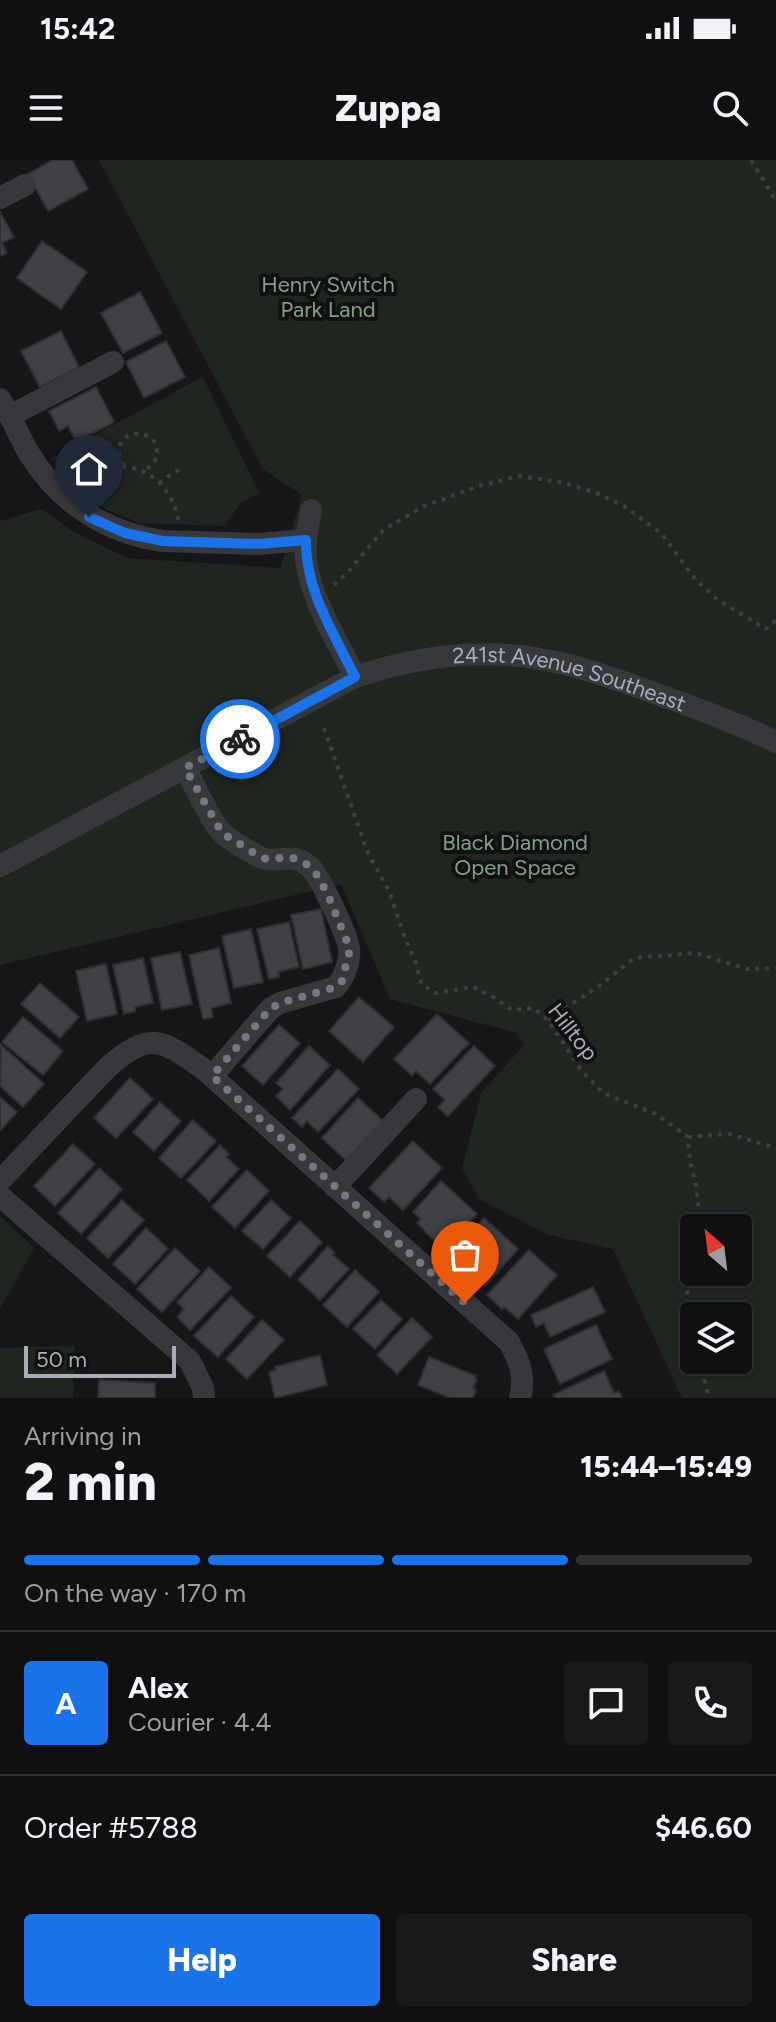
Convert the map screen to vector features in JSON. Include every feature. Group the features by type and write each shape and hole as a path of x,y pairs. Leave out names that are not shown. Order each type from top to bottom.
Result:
{"street":[{"path":"0,198 25,185"},
{"path":"113,362 5,408 31,456 62,494 89,517 104,525 148,539 259,544 306,540"},
{"path":"311,510 306,540 310,580 355,677"},
{"name":"241st Avenue Southeast","path":"0,866 355,677 415,660 485,654 562,663 737,723 776,742"},
{"path":"185,768 222,833 262,858 291,857 308,865 328,895 350,949 342,981 336,987 280,1003 270,1009 212,1076"},
{"path":"0,1181 124,1053 139,1044 154,1041 173,1048 212,1076 509,1342 519,1360 523,1377 520,1398"},
{"path":"335,1187 416,1099"},
{"path":"0,1196 190,1361 203,1388 204,1398"}],"path":[{"path":"751,160 776,201"},
{"path":"124,466 119,455 122,440 128,435 143,433 155,443 157,457 153,464 141,471"},
{"path":"62,494 91,471 108,466 141,471 154,477 175,508 179,542"},
{"path":"159,483 181,468"},
{"path":"317,600 348,572 383,530 424,506 482,485 520,476 570,485 624,506 662,534 695,579 717,599 766,629 776,620"},
{"name":"Hilltop","path":"324,728 362,838 390,893 422,985 436,993 473,987 512,1010 534,1008 548,1020 581,1070 603,1093 656,1114 688,1137"},
{"path":"548,1020 634,958 695,953 748,969 776,968"},
{"path":"689,1302 686,1256 699,1211 688,1137 730,1134 776,1148"},
{"path":"703,1374 709,1398"}],"green space":[{"path":"99,160 776,160 776,1398 682,1398 613,1249 549,1235 480,1200 462,1168 481,1093 524,1045 517,1033 390,999 341,884 0,965 0,521 42,509 75,533 127,558 280,568 302,495 263,469"},
{"path":"203,377 259,493 241,503 224,526 139,523 105,509 81,490 51,458"},
{"path":"0,1216 34,1248 0,1309"},
{"path":"74,1346 73,1398 0,1398 0,1348"}],"building":[{"path":"53,160 72,160 88,189 48,211 28,174"},
{"path":"0,212 14,237 2,243 7,253 0,256"},
{"path":"42,241 87,272 61,309 17,278"},
{"path":"140,292 162,333 123,353 101,313"},
{"path":"61,331 79,367 40,387 21,351"},
{"path":"166,341 185,377 144,398 126,362"},
{"path":"96,387 114,422 76,442 68,426 59,431 49,411"},
{"path":"321,909 332,962 303,969 291,915"},
{"path":"289,922 299,967 278,972 279,977 269,979 257,929"},
{"path":"251,929 263,982 234,988 222,936"},
{"path":"219,948 231,1003 211,1008 213,1017 203,1019 189,955"},
{"path":"180,952 192,1004 162,1010 151,958"},
{"path":"143,958 153,1003 135,1007 135,1011 124,1014 113,965"},
{"path":"106,964 117,1014 87,1021 76,971"},
{"path":"40,983 79,1017 60,1038 21,1004"},
{"path":"359,997 394,1027 363,1062 329,1031"},
{"path":"437,1014 469,1043 430,1084 416,1071 412,1076 394,1059"},
{"path":"23,1017 63,1051 43,1075 2,1042"},
{"path":"279,1025 300,1043 263,1085 242,1066"},
{"path":"1,1045 44,1084 23,1107 0,1086"},
{"path":"309,1046 330,1065 290,1110 276,1096 283,1089 276,1083"},
{"path":"474,1046 495,1066 448,1116 438,1107 445,1100 433,1089"},
{"path":"338,1069 359,1089 318,1132 307,1121 302,1127 292,1118"},
{"path":"130,1078 153,1099 116,1138 94,1118"},
{"path":"0,1097 17,1112 0,1131"},
{"path":"358,1098 383,1121 346,1160 322,1138"},
{"path":"160,1102 181,1121 154,1151 133,1132"},
{"path":"193,1120 216,1141 181,1178 159,1158"},
{"path":"413,1141 442,1168 403,1210 389,1197 384,1202 369,1188"},
{"path":"73,1144 95,1164 55,1206 34,1186"},
{"path":"220,1145 229,1154 226,1157 239,1169 209,1201 187,1180"},
{"path":"99,1168 122,1189 81,1234 58,1213"},
{"path":"247,1170 269,1191 235,1228 212,1207"},
{"path":"441,1181 477,1214 443,1250 417,1223 421,1219 413,1212"},
{"path":"122,1200 144,1220 108,1258 87,1238"},
{"path":"271,1200 291,1218 263,1249 242,1231"},
{"path":"484,1218 518,1249 485,1286 468,1270 470,1268 460,1259 463,1257 455,1250"},
{"path":"300,1221 322,1242 290,1277 267,1256"},
{"path":"146,1228 168,1249 135,1284 113,1264"},
{"path":"328,1246 349,1269 320,1300 298,1280"},
{"path":"175,1248 200,1271 162,1312 137,1289"},
{"path":"529,1250 557,1275 518,1319 487,1295"},
{"path":"209,1267 231,1288 190,1330 177,1317 184,1309 177,1302"},
{"path":"355,1270 379,1292 347,1327 323,1305"},
{"path":"593,1287 605,1312 550,1337 544,1323 536,1327 531,1315"},
{"path":"231,1296 254,1317 218,1357 194,1336"},
{"path":"381,1300 402,1319 375,1349 353,1329"},
{"path":"412,1318 432,1337 397,1374 377,1355"},
{"path":"262,1320 284,1340 247,1379 226,1359"},
{"path":"596,1325 612,1359 560,1384 544,1349"},
{"path":"320,1355 327,1385 275,1398 269,1372 276,1370 275,1367"},
{"path":"429,1357 476,1376 473,1398 450,1398 418,1385"},
{"path":"604,1371 614,1393 619,1391 622,1398 555,1398 553,1395"},
{"path":"99,1380 155,1383 155,1398 98,1398"}],"way so far":[{"path":"240,739 185,768 222,833 262,858 291,857 308,865 328,895 350,949 342,981 336,987 280,1003 270,1009 212,1076 465,1303"}],"route":[{"path":"89,517 125,533 163,541 259,544 306,540 310,580 317,600 355,677 240,739"}],"park label":[{"name":"Henry Switch Park Land","path":"328,296"},
{"name":"Black Diamond Open Space","path":"515,854"}]}
